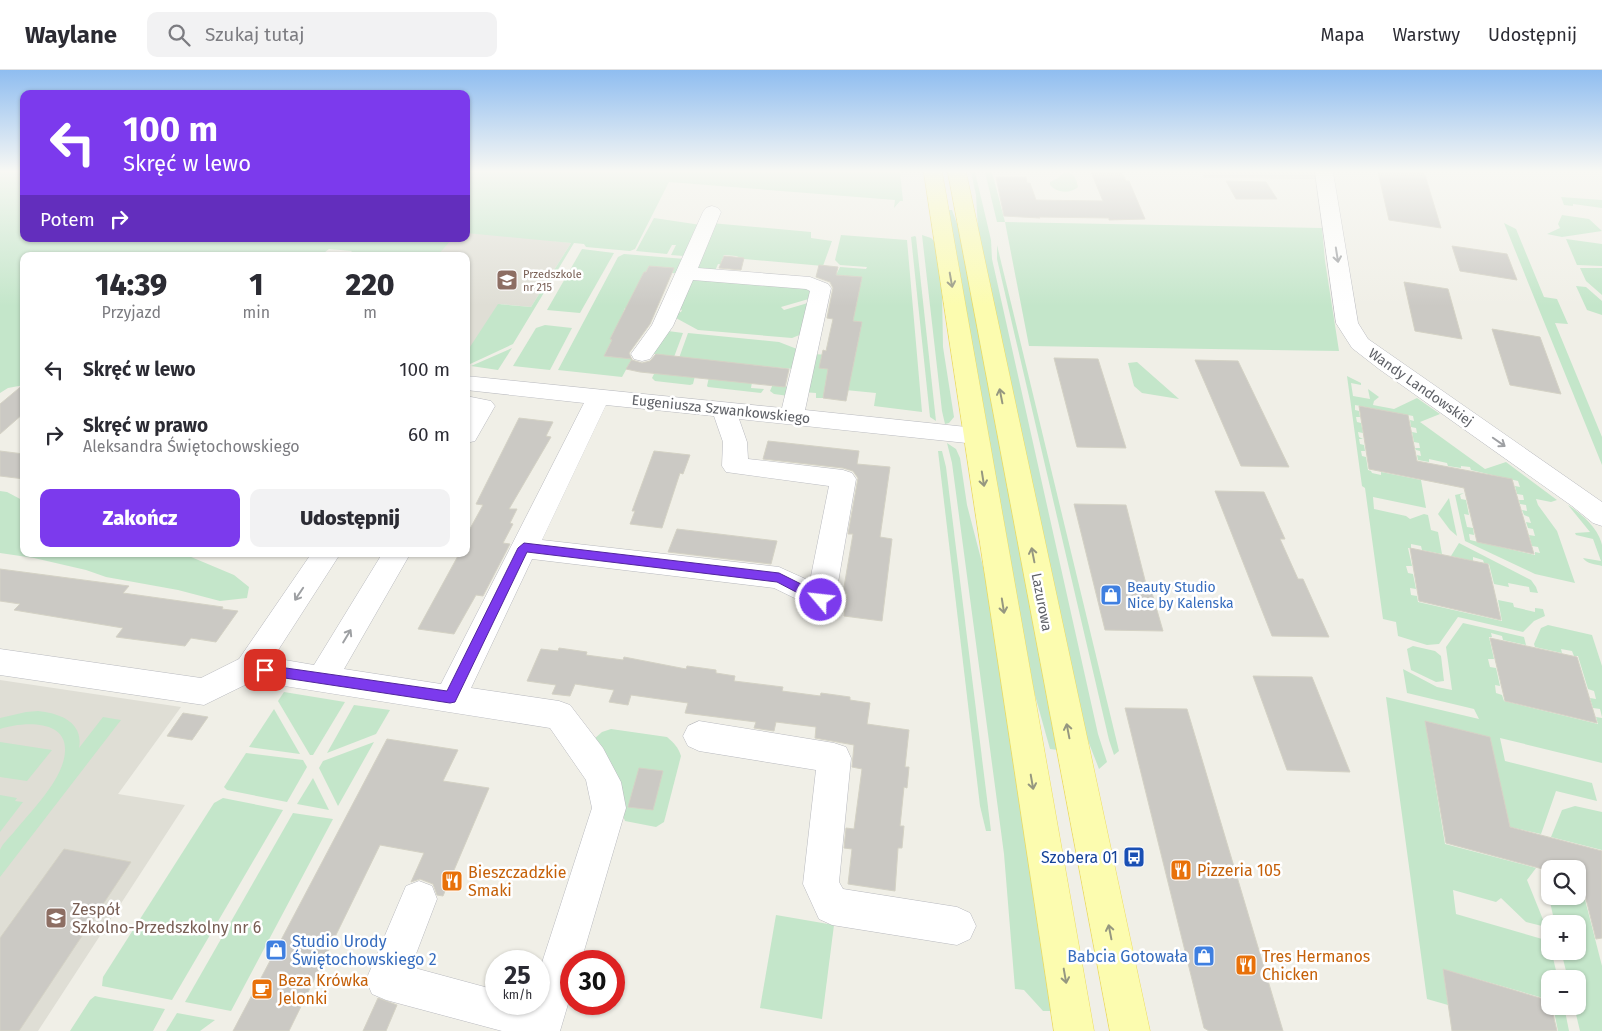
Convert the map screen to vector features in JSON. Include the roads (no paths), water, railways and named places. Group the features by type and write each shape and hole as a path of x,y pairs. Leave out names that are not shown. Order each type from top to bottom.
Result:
{"main road":[{"path":"940,217 1019,707 1074,1031"},
{"name":"Lazurowa","path":"966,217 1130,1031"}],"street":[{"path":"642,354 662,326 710,217"},
{"name":"Wandy Landowskiej","path":"1331,217 1347,322 1360,343 1387,364 1581,499 1602,516"},
{"path":"686,273 810,283 821,288 792,416"},
{"name":"Eugeniusza Szwankowskiego","path":"470,383 976,436"},
{"path":"450,698 599,396"},
{"path":"470,404 483,406 470,428"},
{"path":"524,548 779,578 821,600 843,479 734,466 735,442 726,416 728,410"},
{"path":"0,662 204,692 250,668 324,557"},
{"path":"322,678 394,557"},
{"path":"250,668 559,716 588,754 609,793 608,808 542,1026 386,980 419,899"},
{"path":"699,736 834,758 821,884 832,906 957,926"}],"place":[{"name":"Przedszkole nr 215","path":"507,280"},
{"name":"Beauty Studio Nice by Kalenska","path":"1111,595"},
{"name":"Szobera 01","path":"1134,857"},
{"name":"Pizzeria 105","path":"1181,870"},
{"name":"Bieszczadzkie Smaki","path":"452,881"},
{"name":"Zespół Szkolno-Przedszkolny nr 6","path":"56,918"},
{"name":"Studio Urody Świętochowskiego 2","path":"276,950"},
{"name":"Babcia Gotowała","path":"1204,956"},
{"name":"Tres Hermanos Chicken","path":"1246,965"},
{"name":"Beza Krówka Jelonki","path":"262,989"}]}
